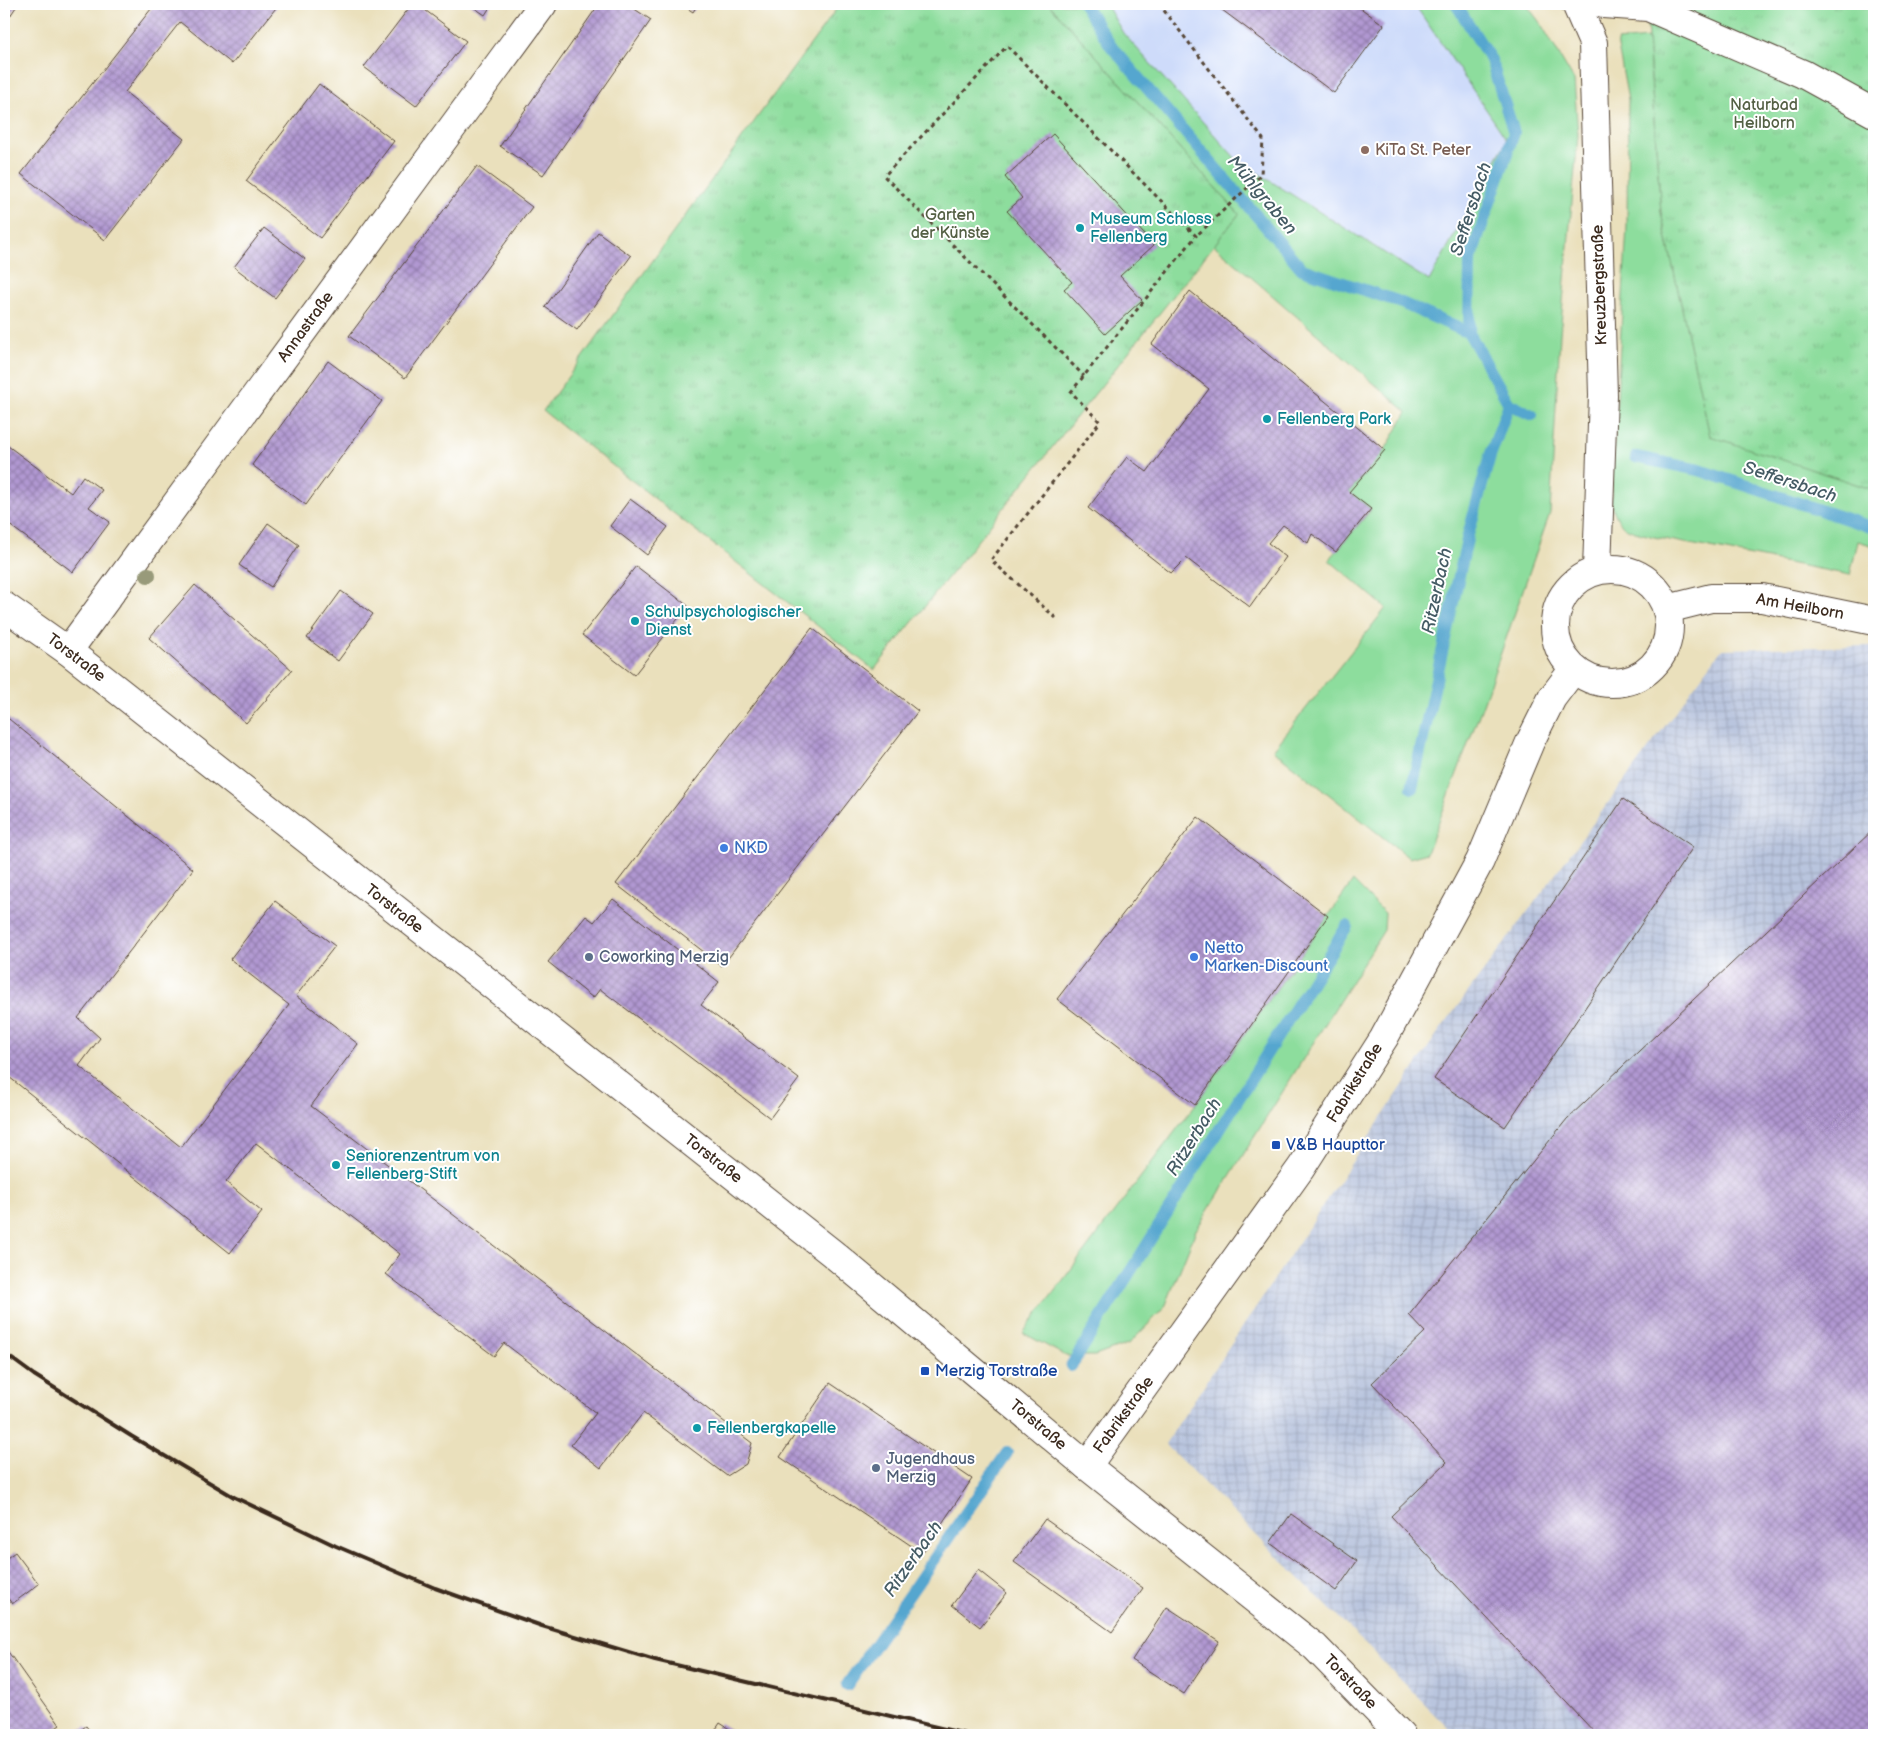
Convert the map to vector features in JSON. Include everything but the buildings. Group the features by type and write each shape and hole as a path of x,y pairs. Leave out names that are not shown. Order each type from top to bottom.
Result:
{"street":[{"name":"Annastraße","path":"68,651 543,4"},
{"name":"Kreuzbergstraße","path":"1576,4 1593,43 1603,396 1598,570"},
{"path":"1603,4 1648,7 1802,74 1874,113"},
{"path":"1615,568 1632,571 1647,580 1659,593 1667,609 1670,626 1667,643 1659,659 1647,672 1632,680 1614,684 1597,682 1572,670 1557,645 1554,626 1557,607 1566,590 1580,578 1598,570 1615,568"},
{"name":"Am Heilborn","path":"1667,609 1711,598 1762,598 1874,621"},
{"name":"Torstraße","path":"4,606 68,651 832,1253 1087,1466 1315,1647 1401,1735"},
{"name":"Fabrikstraße","path":"1087,1466 1301,1168 1384,1038 1480,861 1530,742 1548,707 1572,670"}],"path":[{"path":"1056,618 991,560 1100,422 1071,392 1196,236 1261,175 1263,139 1159,4"},
{"path":"1084,376 884,176 1006,46 1196,236"}],"shaded area":[{"name":"KiTa St. Peter","path":"1106,4 1411,4 1417,8 1507,140 1429,281 1237,160 1123,33"},
{"path":"1874,647 1874,1735 1456,1735 1165,1444 1437,1034 1722,649"}],"green space":[{"name":"Garten der Künste","path":"840,4 1049,4 1239,214 874,670 543,411"},
{"path":"1049,4 1106,4 1123,33 1237,160 1429,281 1507,140 1417,8 1411,4 1526,4 1541,24 1574,80 1578,135 1560,335 1550,513 1482,707 1427,853 1409,858 1273,750 1386,608 1329,560 1371,510 1349,492 1385,450 1407,412 1214,245 1239,214"},
{"name":"Naturbad Heilborn","path":"1650,4 1874,4 1874,490 1710,436 1661,212 1646,10"},
{"path":"1648,38 1661,212 1710,435 1874,490 1874,546 1858,541 1850,575 1654,537 1637,532 1626,528 1622,524 1611,503 1627,226 1628,100 1617,41"},
{"path":"1353,881 1385,913 1384,930 1196,1230 1165,1307 1130,1343 1095,1356 1066,1356 1023,1333 1195,1105"}],"waterway":[{"name":"Mühlgraben","path":"1084,4 1111,46 1302,269 1397,301 1469,333"},
{"name":"Seffersbach","path":"1456,4 1491,60 1514,133 1470,260 1469,333 1509,404 1532,415"},
{"name":"Ritzerbach","path":"1412,788 1468,535 1490,456 1509,404"},
{"name":"Seffersbach","path":"1636,457 1699,470 1874,528"},
{"name":"Ritzerbach","path":"1071,1366 1347,926"},
{"name":"Ritzerbach","path":"847,1685 1007,1453"}],"railway":[{"path":"4,1353 34,1375 131,1436 234,1497 336,1546 435,1588 542,1626 655,1660 970,1735"}],"place":[{"name":"KiTa St. Peter","path":"1365,150"},
{"name":"Museum Schloss Fellenberg","path":"1080,228"},
{"name":"Fellenberg Park","path":"1267,419"},
{"name":"Schulpsychologischer Dienst","path":"635,621"},
{"name":"NKD","path":"724,848"},
{"name":"Coworking Merzig","path":"589,957"},
{"name":"Netto Marken-Discount","path":"1194,957"},
{"name":"V&B Haupttor","path":"1276,1145"},
{"name":"Seniorenzentrum von Fellenberg-Stift","path":"336,1165"},
{"name":"Merzig Torstraße","path":"925,1371"},
{"name":"Fellenbergkapelle","path":"697,1428"},
{"name":"Jugendhaus Merzig","path":"876,1468"}]}
